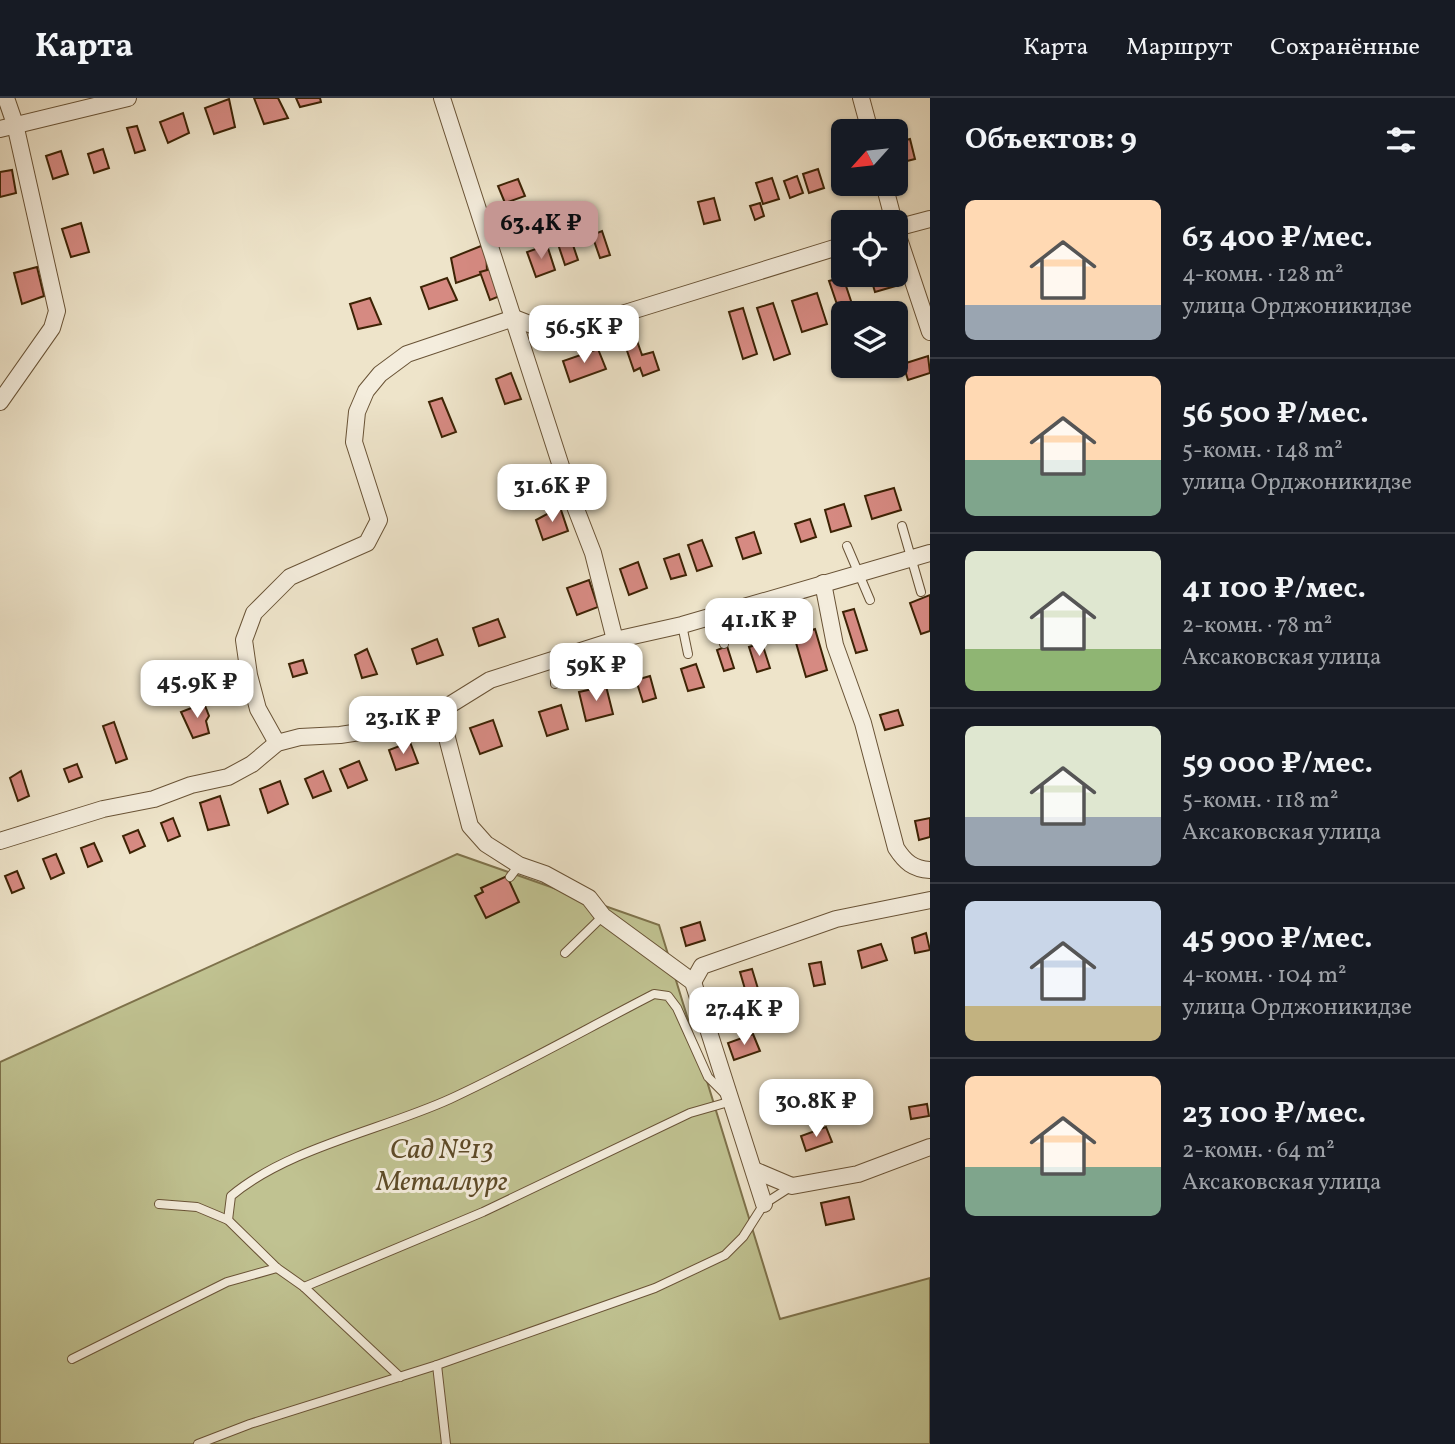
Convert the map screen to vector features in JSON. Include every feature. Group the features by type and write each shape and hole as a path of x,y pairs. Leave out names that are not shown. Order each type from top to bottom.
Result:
{"street":[{"path":"0,402 52,328 57,311 8,126 6,98"},
{"path":"8,126 128,98"},
{"path":"442,98 569,491 593,553 615,640"},
{"path":"861,98 867,119"},
{"path":"908,225 930,219"},
{"path":"276,743 258,709 248,675 244,640 254,613 290,577 367,543 380,520 354,442 357,412 366,391 380,374 407,354 514,318 545,330 567,331 831,248"},
{"path":"908,265 930,332"},
{"path":"0,841 103,809 154,799 191,785 228,777 252,764 276,743 300,737 340,735 393,727 440,711 490,680 615,640 682,625 930,553"},
{"path":"823,583 835,645 863,723 896,848 904,862 918,869 930,870"},
{"path":"440,711 470,826 486,844 514,871 545,874 589,898 603,916 693,982 764,1204"},
{"path":"693,982 702,966 836,919 930,900"},
{"path":"754,1170 792,1185 858,1174 930,1147"}],"lane":[{"path":"902,526 922,592"},
{"path":"847,546 870,600"},
{"path":"779,596 789,625"},
{"path":"715,615 724,644"},
{"path":"682,625 688,653"},
{"path":"555,660 555,684"},
{"path":"565,953 603,916"},
{"path":"228,1220 231,1196 250,1181 292,1160 449,1099 654,994 668,996 677,1008 708,1077 732,1101 690,1113 483,1212 304,1287"},
{"path":"198,1444 250,1424 436,1365 655,1288 725,1255 743,1237 764,1204 792,1185"},
{"path":"159,1204 197,1208 228,1220 277,1268 304,1287 400,1377"},
{"path":"72,1359 227,1282 277,1268"},
{"path":"436,1365 446,1444"}],"green space":[{"name":"Сад №13 Металлург","path":"457,854 659,925 780,1319 930,1278 930,1444 0,1444 0,1062"}],"building":[{"path":"254,98 278,98 288,118 264,124"},
{"path":"296,98 320,98 321,102 300,107"},
{"path":"229,99 235,127 214,134 205,108"},
{"path":"183,113 189,133 168,143 160,122"},
{"path":"137,126 145,150 135,153 127,128"},
{"path":"908,140 915,159 908,161"},
{"path":"103,149 109,168 94,173 88,154"},
{"path":"61,151 68,174 53,179 46,156"},
{"path":"818,169 824,188 809,193 803,174"},
{"path":"12,170 16,193 0,197 0,172"},
{"path":"797,176 803,193 790,198 784,181"},
{"path":"772,178 779,199 763,204 756,183"},
{"path":"518,179 525,196 505,203 498,186"},
{"path":"714,198 720,220 704,224 698,202"},
{"path":"760,203 764,216 755,220 750,206"},
{"path":"81,223 89,252 71,257 62,229"},
{"path":"602,231 610,255 600,258 592,235"},
{"path":"571,239 578,260 565,265 558,244"},
{"path":"486,244 487,272 456,283 451,258"},
{"path":"547,245 555,270 536,277 527,252"},
{"path":"37,267 44,296 22,304 14,273"},
{"path":"491,269 500,296 490,300 480,272"},
{"path":"447,278 457,300 429,309 421,287"},
{"path":"831,287 846,287 851,301 836,301"},
{"path":"874,287 892,287 875,292"},
{"path":"817,293 827,324 802,332 792,301"},
{"path":"370,298 381,324 358,329 350,304"},
{"path":"773,303 790,354 774,360 757,308"},
{"path":"743,308 757,354 743,359 729,312"},
{"path":"636,338 642,355 653,352 659,370 643,376 640,368 634,371 624,342"},
{"path":"598,349 606,369 570,382 563,361"},
{"path":"928,356 930,373 908,380 908,362"},
{"path":"511,373 521,399 505,404 496,379"},
{"path":"442,398 456,432 442,437 429,402"},
{"path":"894,488 901,510 872,519 865,496"},
{"path":"844,504 851,526 831,532 825,510"},
{"path":"560,507 568,531 543,540 536,520"},
{"path":"810,519 816,537 801,542 795,524"},
{"path":"754,532 761,553 743,559 736,538"},
{"path":"702,540 712,566 697,571 688,545"},
{"path":"679,554 686,575 671,579 664,559"},
{"path":"638,562 647,588 629,595 620,569"},
{"path":"589,580 598,607 577,615 567,588"},
{"path":"930,595 930,631 921,634 910,603"},
{"path":"854,609 867,650 856,653 843,612"},
{"path":"498,619 505,637 479,646 473,628"},
{"path":"815,629 827,670 806,677 794,636"},
{"path":"437,639 443,655 417,664 412,649"},
{"path":"762,643 770,668 757,672 749,647"},
{"path":"727,646 734,668 724,671 717,650"},
{"path":"367,649 377,674 362,678 355,655"},
{"path":"303,660 307,673 293,677 289,664"},
{"path":"696,664 704,687 688,691 681,669"},
{"path":"650,676 656,698 643,702 636,680"},
{"path":"606,686 613,714 586,721 579,692"},
{"path":"204,703 209,716 206,721 209,733 193,738 181,712"},
{"path":"561,705 568,729 547,736 539,712"},
{"path":"898,710 903,725 885,730 880,715"},
{"path":"493,720 502,746 480,754 470,728"},
{"path":"114,722 127,759 116,763 103,726"},
{"path":"410,742 418,763 396,770 389,750"},
{"path":"359,761 367,780 348,788 340,769"},
{"path":"77,764 82,777 69,782 64,769"},
{"path":"21,771 29,796 18,801 10,778"},
{"path":"323,771 331,791 313,798 305,779"},
{"path":"280,781 288,804 268,813 260,789"},
{"path":"220,796 229,825 208,830 200,803"},
{"path":"173,818 180,836 168,841 161,823"},
{"path":"930,818 930,837 919,840 915,821"},
{"path":"138,830 145,846 130,853 123,836"},
{"path":"94,843 102,861 88,867 81,848"},
{"path":"56,854 64,873 51,879 43,859"},
{"path":"17,871 24,888 12,893 5,876"},
{"path":"507,876 519,902 486,918 475,896 483,892 481,888"},
{"path":"700,922 705,940 686,946 681,928"},
{"path":"926,933 930,950 915,953 912,938"},
{"path":"881,944 887,960 862,968 858,951"},
{"path":"821,962 825,984 814,986 809,964"},
{"path":"752,969 759,992 747,996 740,972"},
{"path":"753,1034 760,1051 734,1060 728,1043"},
{"path":"927,1104 929,1116 911,1119 909,1107"},
{"path":"826,1127 832,1142 806,1151 801,1136"},
{"path":"849,1197 854,1219 826,1225 821,1203"}]}
